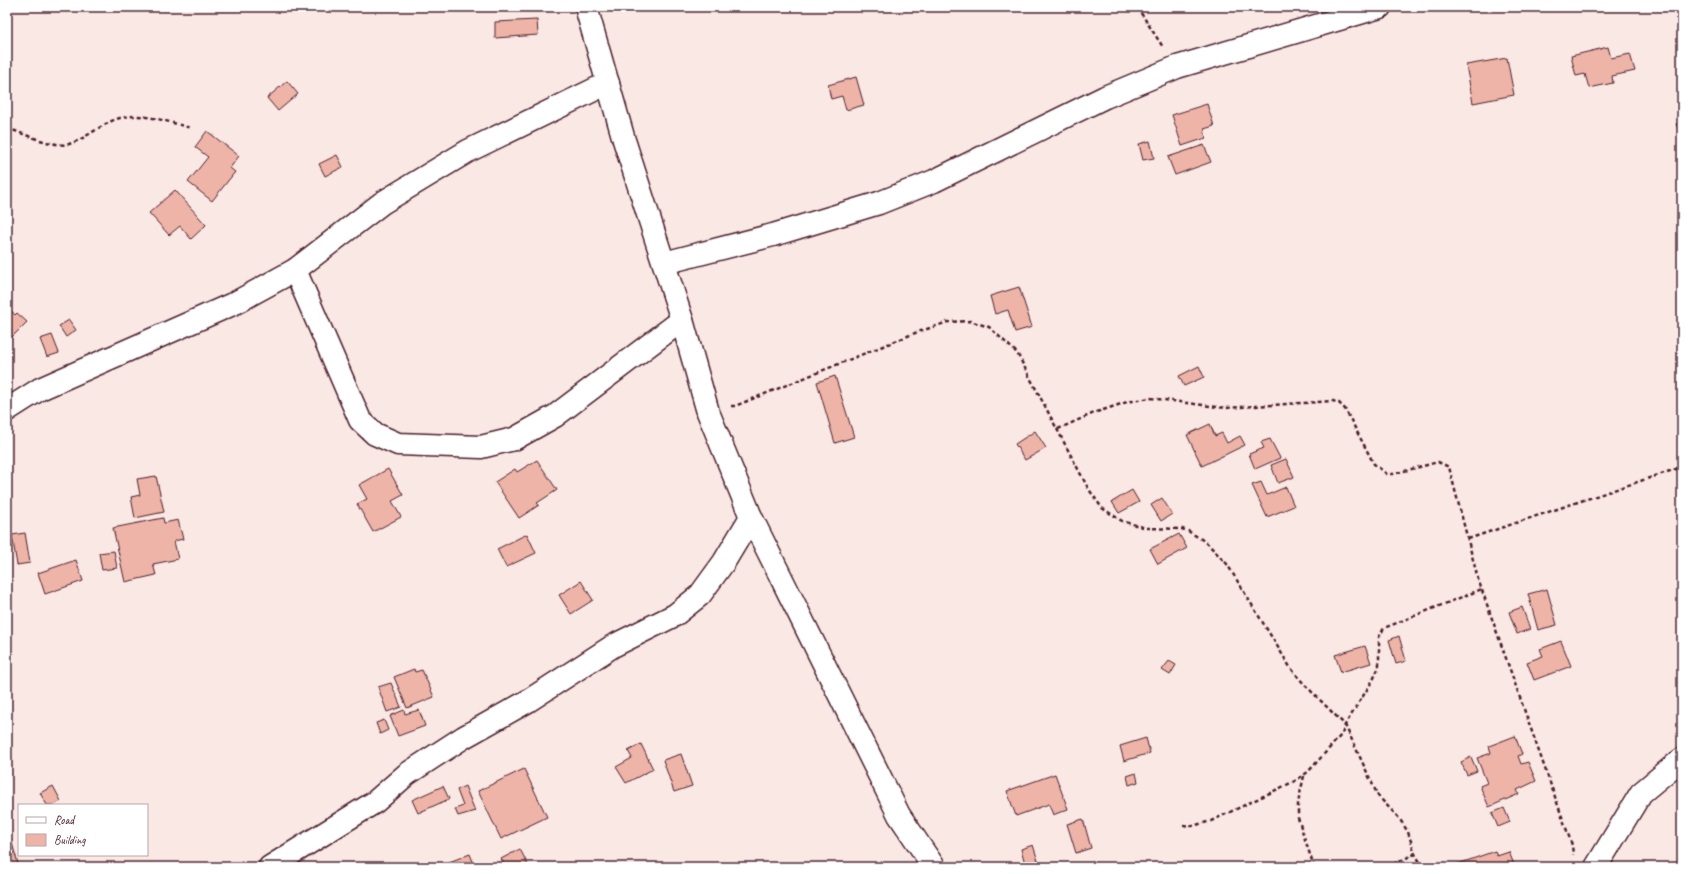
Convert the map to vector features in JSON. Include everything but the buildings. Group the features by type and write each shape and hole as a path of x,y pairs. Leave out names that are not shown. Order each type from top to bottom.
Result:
{"street":[{"path":"586,7 624,140 682,320 708,412 751,517 899,815 934,867"},
{"path":"664,263 773,235 879,203 934,181 1105,97 1177,67 1380,7"},
{"path":"7,410 40,389 235,303 295,270 382,203 462,154 608,83"},
{"path":"295,270 360,420 375,434 398,444 481,446 514,439 555,416 682,320"},
{"path":"270,867 365,809 407,774 464,737 528,701 613,646 675,615 700,595 724,562 751,517"},
{"path":"1596,867 1607,852 1642,793 1682,759"}],"path":[{"path":"1137,7 1177,67"},
{"path":"7,128 47,142 68,144 109,123 125,117 150,118 191,128"},
{"path":"703,394 726,405 735,406 915,333 948,322 970,321 989,327 1017,354 1088,488 1108,513 1122,521 1146,528 1182,529 1188,531 1206,542 1227,564 1290,666 1304,684 1345,725 1378,796 1399,818 1408,832 1416,854 1423,867"},
{"path":"1058,429 1094,413 1127,402 1150,398 1225,408 1333,401 1339,403 1345,409 1374,464 1387,474 1393,474 1438,462 1449,467 1482,589 1572,845 1574,862"},
{"path":"1468,539 1682,467"},
{"path":"1183,825 1192,826 1211,821 1304,776 1342,734 1345,725 1380,667 1379,637 1384,628 1482,589"},
{"path":"1304,776 1298,803 1298,818 1314,867"},
{"path":"1387,867 1416,854"}]}
